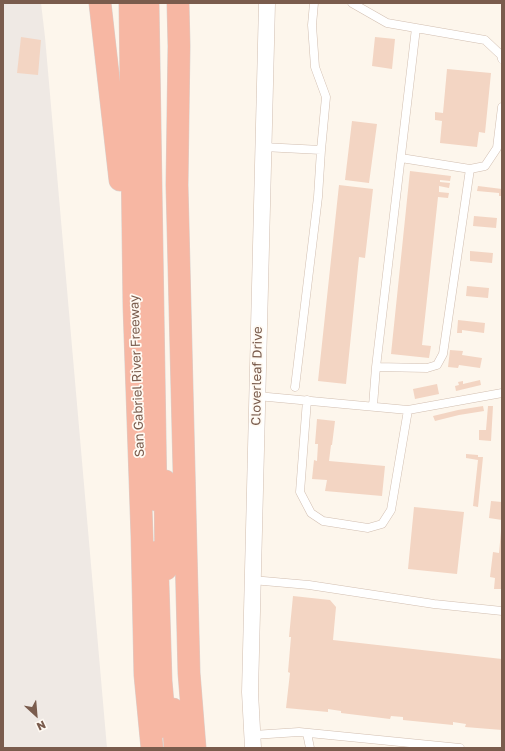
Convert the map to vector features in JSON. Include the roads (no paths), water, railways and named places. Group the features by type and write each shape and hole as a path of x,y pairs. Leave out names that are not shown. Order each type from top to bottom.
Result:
{"highway":[{"path":"100,3 134,306"},
{"name":"San Gabriel River Freeway","path":"130,3 134,306 145,675 152,748"},
{"path":"148,3 157,548 161,681 166,748"},
{"path":"159,3 167,596 175,748"},
{"path":"178,3 177,185 189,673 195,748"}],"street":[{"name":"Cloverleaf Drive","path":"253,742 250,692 252,580 267,3"}],"lane":[{"path":"295,387 318,197 326,97 314,67 312,25 314,3"},
{"path":"352,3 387,23 486,40 501,55 502,59"},
{"path":"373,406 376,366 416,28"},
{"path":"401,158 470,169 485,166 497,148 502,107"},
{"path":"263,147 321,150"},
{"path":"376,366 427,368 437,366 443,354 470,169"},
{"path":"257,396 408,410 502,393"},
{"path":"307,400 300,492 312,513 323,521 368,528 382,524 391,510 408,410"},
{"path":"252,580 309,585 434,604 502,611"},
{"path":"253,742 299,732 416,746 460,748"},
{"path":"308,733 310,748"}]}
